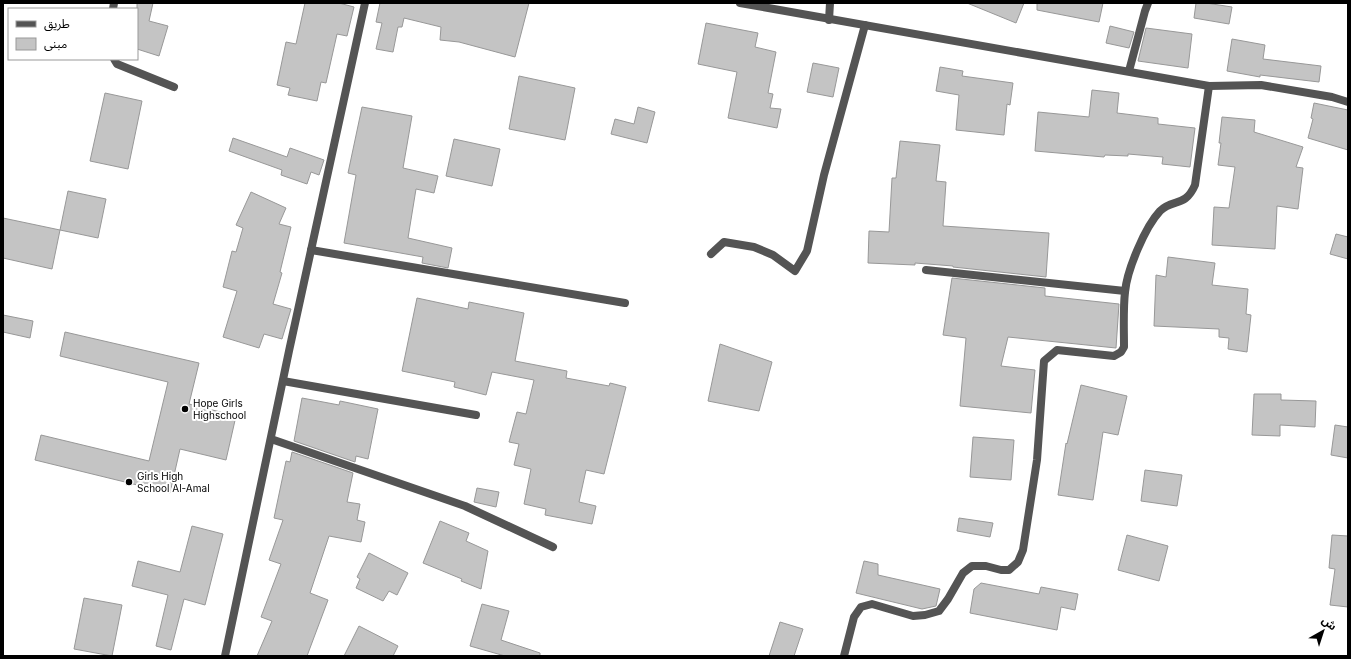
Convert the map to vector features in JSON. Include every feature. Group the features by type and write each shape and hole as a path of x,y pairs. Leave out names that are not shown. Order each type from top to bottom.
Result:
{"street":[{"path":"225,656 365,3"},
{"path":"740,3 829,20 865,25 1209,86 1262,85 1332,97 1348,102"},
{"path":"829,20 830,3"},
{"path":"1129,71 1148,3"},
{"path":"711,254 724,242 754,247 773,255 795,271 807,251 824,176 865,25"},
{"path":"115,60 117,64 174,87"},
{"path":"844,656 854,617 861,607 872,604 912,616 925,615 939,611 963,573 972,566 986,566 1001,570 1010,570 1018,562 1023,550 1037,460 1044,361 1057,350 1114,356 1121,352 1124,347 1125,291 1131,267 1142,237 1155,216 1163,208 1182,201 1191,195 1195,185 1209,86"},
{"path":"311,250 625,303"},
{"path":"926,270 1125,291"},
{"path":"283,381 476,415"},
{"path":"271,439 465,506 553,547"}],"building":[{"path":"137,3 153,3 149,21 168,26 159,56 138,49"},
{"path":"305,3 339,3 354,7 347,36 337,34 326,83 321,82 317,101 288,95 290,88 277,85 286,42 296,44"},
{"path":"380,3 529,3 515,57 459,42 440,40 441,27 404,18 402,27 398,27 393,52 376,49 382,23 376,22"},
{"path":"967,3 1024,3 1016,23"},
{"path":"1037,3 1103,3 1099,22 1037,10"},
{"path":"1196,3 1232,7 1229,24 1194,18"},
{"path":"706,23 758,33 755,47 776,52 768,93 773,94 770,108 781,109 777,128 728,118 737,72 698,64"},
{"path":"1110,26 1134,32 1129,48 1106,43"},
{"path":"1146,28 1192,34 1188,68 1138,61"},
{"path":"1232,39 1265,45 1263,59 1321,66 1319,82 1260,75 1260,77 1227,71"},
{"path":"813,63 839,68 833,97 807,92"},
{"path":"940,67 963,71 962,76 1013,83 1010,105 1007,104 1004,135 956,130 959,95 936,91"},
{"path":"519,76 575,88 565,140 509,129"},
{"path":"1092,90 1119,93 1117,113 1158,118 1158,124 1195,128 1190,167 1162,164 1163,157 1128,154 1128,156 1105,155 1104,157 1035,151 1038,112 1089,117"},
{"path":"105,93 142,101 128,169 90,161"},
{"path":"1314,103 1348,110 1348,150 1308,138 1313,119 1311,118"},
{"path":"362,107 412,116 403,168 438,176 434,193 416,189 408,238 452,248 448,268 422,263 423,257 344,243 356,175 348,173"},
{"path":"638,107 655,112 647,143 611,134 615,119 634,124"},
{"path":"1222,117 1255,120 1254,132 1303,147 1296,167 1303,168 1298,209 1277,206 1275,249 1212,245 1214,207 1229,208 1235,167 1218,165"},
{"path":"233,138 287,157 290,148 324,160 319,175 311,172 307,184 281,175 282,170 229,151"},
{"path":"454,139 500,149 492,186 446,176"},
{"path":"900,141 940,145 936,181 946,182 943,226 1049,233 1046,277 915,263 915,265 868,263 869,231 889,232 892,178 896,178"},
{"path":"68,191 106,199 98,238 60,230"},
{"path":"251,192 286,208 279,224 291,227 280,272 282,273 273,304 291,309 282,339 264,334 259,348 223,337 237,291 223,287 232,251 236,252 243,228 236,225"},
{"path":"3,218 60,230 52,269 3,258"},
{"path":"1336,234 1348,237 1348,259 1330,254"},
{"path":"1168,257 1215,263 1212,285 1248,289 1246,314 1251,315 1247,352 1228,349 1229,338 1219,337 1219,329 1154,326 1156,275 1166,277"},
{"path":"952,278 1045,288 1045,296 1119,304 1116,348 1008,337 1001,366 1035,370 1031,413 960,406 966,338 943,335"},
{"path":"417,298 468,309 469,302 524,313 515,361 567,371 566,378 609,386 610,383 626,387 604,474 586,470 579,502 596,506 592,524 545,515 546,509 524,504 531,469 514,465 519,444 509,442 517,412 526,414 534,380 492,372 486,395 454,387 455,382 402,371"},
{"path":"3,315 33,321 30,338 3,332"},
{"name":"Hope Girls Highschool","path":"65,332 199,363 189,404 236,416 226,460 180,449 170,493 35,460 41,435 149,461 168,382 60,356"},
{"path":"720,344 772,362 759,411 708,401"},
{"path":"1081,385 1127,396 1118,435 1103,432 1093,500 1058,495 1066,443 1067,444"},
{"path":"1254,394 1281,394 1281,400 1316,401 1315,427 1280,425 1280,436 1252,435"},
{"path":"302,398 339,405 340,401 378,409 368,459 356,456 355,462 294,441"},
{"path":"1335,425 1348,427 1348,458 1331,455"},
{"path":"973,437 1014,440 1011,480 970,477"},
{"path":"292,452 353,473 347,502 360,504 357,520 365,522 361,542 329,536 310,593 328,600 307,656 257,656 272,621 261,617 281,564 269,560 283,520 274,518 286,461 290,462"},
{"path":"1145,470 1182,475 1177,506 1141,501"},
{"path":"477,488 499,492 496,507 474,502"},
{"path":"959,518 993,523 990,537 957,531"},
{"path":"440,521 469,533 466,541 488,551 481,589 461,581 462,579 423,563"},
{"path":"192,526 223,534 205,605 184,599 171,650 156,646 168,595 132,586 138,561 180,572"},
{"path":"1127,535 1168,546 1159,581 1118,570"},
{"path":"1332,535 1348,536 1348,607 1330,605 1335,569 1329,568"},
{"path":"369,553 408,573 397,595 389,591 383,601 356,588 360,579 357,577"},
{"path":"864,561 878,564 878,575 940,589 936,606 922,609 856,593"},
{"path":"981,583 1039,594 1041,587 1078,594 1075,610 1061,607 1057,630 970,613 974,589"},
{"path":"84,598 122,605 112,656 74,649"},
{"path":"482,604 509,611 501,640 540,653 540,656 505,656 470,646"},
{"path":"780,622 803,629 794,656 769,656"},
{"path":"359,626 398,646 393,656 344,656"}],"place":[{"name":"Hope Girls Highschool","path":"185,409"},
{"name":"Girls High School Al-Amal","path":"129,482"}]}
